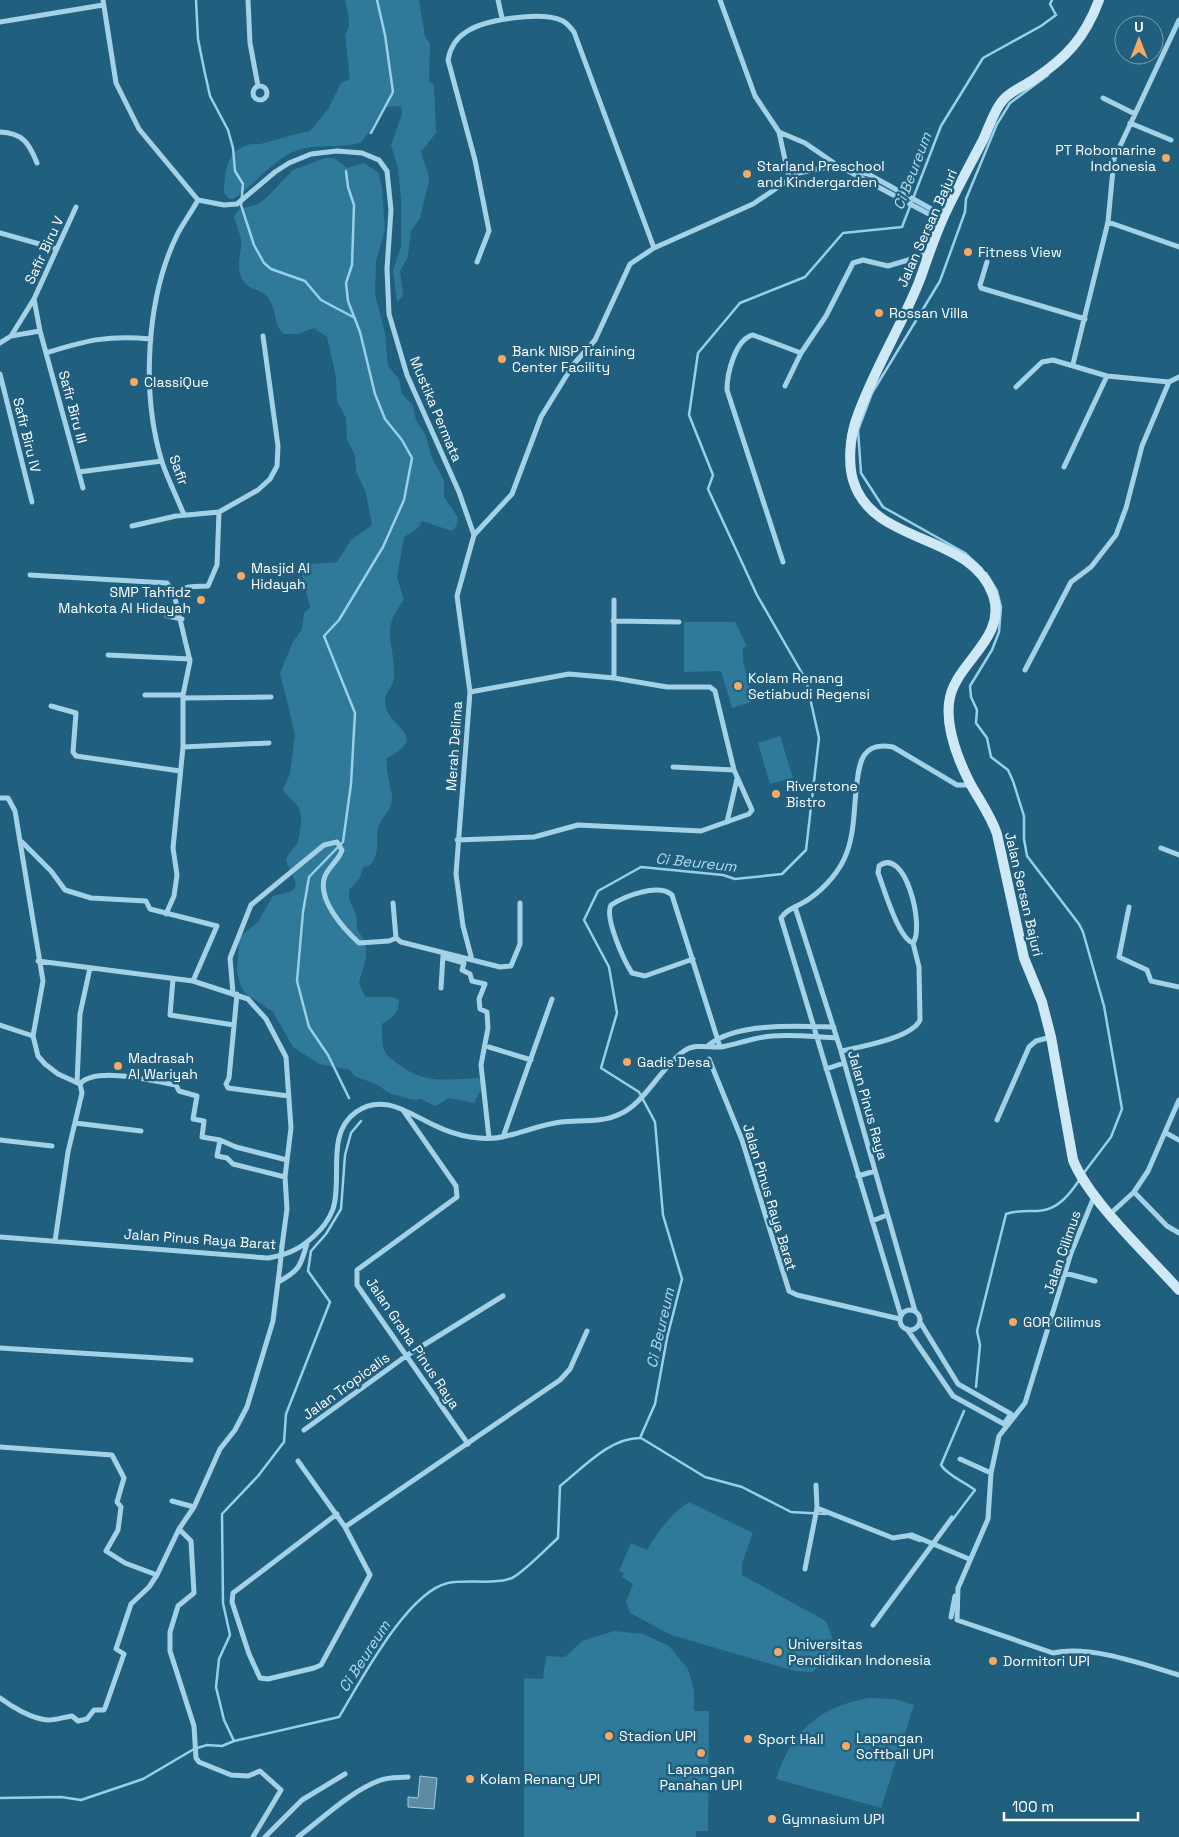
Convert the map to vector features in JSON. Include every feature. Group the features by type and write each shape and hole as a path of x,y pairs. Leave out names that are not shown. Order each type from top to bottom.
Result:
{"main road":[{"name":"Jalan Sersan Bajuri","path":"1099,0 1086,30 1061,61 1003,100 943,218 918,282 856,421 851,447 852,471 854,482 864,501 879,517 960,556 985,578 993,596 995,616 991,633 952,689 949,705 952,733 962,766 994,825 1002,852 1024,958 1042,1002 1051,1037 1073,1160 1078,1172 1095,1197 1179,1290"}],"street":[{"path":"248,0 250,43 258,86"},
{"path":"498,0 502,18"},
{"path":"720,0 755,96 779,132 789,178"},
{"path":"0,22 103,2 116,83 139,129 198,200"},
{"path":"477,262 489,231 475,160 448,60 454,42 466,32 502,18 555,19 564,22 574,32 654,248"},
{"path":"1073,364 1108,222 1114,159 1179,20"},
{"path":"1103,98 1135,114"},
{"path":"1130,123 1171,140"},
{"path":"0,132 19,135 29,142 37,163"},
{"path":"779,132 804,143 837,165 874,181 943,218"},
{"name":"Mustika Permata","path":"198,200 224,205 237,204 275,172 289,163 311,154 337,151 362,153 379,160 387,172 391,210 387,269 389,314 407,375 458,492 474,535"},
{"path":"474,535 515,490 541,417 572,364 595,340 627,267 654,248 753,204 800,172 837,165"},
{"name":"Safir","path":"184,515 162,461 150,398 151,339 166,265 179,231 198,200"},
{"name":"Safir Biru V","path":"40,331 34,299 76,208"},
{"path":"1108,222 1179,247"},
{"path":"0,233 57,248"},
{"path":"785,386 801,353 826,316 853,263 863,260 888,266 928,254"},
{"path":"987,262 980,285 981,288 1085,320"},
{"path":"11,336 34,299"},
{"path":"0,343 11,336 40,331"},
{"name":"Safir Biru III","path":"40,331 83,488"},
{"path":"783,562 727,390 727,382 738,348 749,336 753,335 801,353"},
{"path":"132,526 184,515 191,516 219,512 258,490 270,479 277,466 278,446 263,336"},
{"path":"46,353 90,339 106,337 151,339"},
{"path":"1016,388 1042,362 1053,360 1073,364 1107,376 1169,382 1179,377"},
{"name":"Safir Biru IV","path":"0,374 32,502"},
{"path":"1064,467 1107,376"},
{"path":"1025,670 1071,582 1091,567 1116,535 1126,508 1142,446 1169,382"},
{"path":"79,472 162,461"},
{"path":"174,594 180,589 188,587 208,586 213,578 217,565 219,512"},
{"name":"Merah Delima","path":"472,960 457,893 458,840 466,760 470,692 457,596 474,535"},
{"path":"30,575 167,583 174,594 182,620 182,633 190,659 183,696 183,748 173,848 177,875 174,896 166,914"},
{"path":"614,600 614,678"},
{"path":"167,616 182,620"},
{"path":"613,621 679,622"},
{"path":"108,655 190,659"},
{"path":"458,840 534,837 578,825 701,831 752,811 734,770 712,688 702,686 667,687 586,674 562,675 470,692"},
{"path":"145,695 271,697"},
{"path":"51,706 76,713 73,752 76,756 180,771"},
{"path":"183,748 269,743"},
{"path":"795,907 809,900 837,872 847,854 857,789 857,769 868,751 881,746 893,747 957,785 971,785"},
{"path":"673,767 734,770"},
{"path":"727,822 738,778"},
{"path":"0,798 8,798 12,801 22,842 38,961 43,981 33,1036 38,1056 44,1064 78,1084"},
{"path":"22,842 51,871 64,890 91,898 146,901 150,909 218,926 194,980"},
{"path":"289,1096 228,1088 226,1084 229,1078 234,1025 235,993 230,958 251,905 324,844 337,842 342,850 340,857 330,866 324,878 327,900 332,911 360,943 396,938"},
{"path":"1161,848 1179,854"},
{"path":"841,1052 896,1036 918,1023 918,967 913,943 918,933 917,919 905,877 900,868 894,863 883,863 879,866 878,873 900,932 908,941 913,943"},
{"path":"694,960 645,976 632,973 616,938 609,914 611,905 654,891 668,892 672,896 694,960 720,1047"},
{"path":"393,903 396,938 401,942 464,963 462,970 470,974 472,981 485,984 479,999 480,1009 487,1012 488,1028 481,1065 489,1138"},
{"path":"444,955 500,967 511,966 520,944 520,903"},
{"name":"Jalan Pinus Raya","path":"795,907 834,1027 915,1311 958,1384 1011,1414 1004,1424 953,1396 902,1325 781,922 783,914 795,907"},
{"path":"1129,907 1118,955 1147,970 1151,981 1179,987"},
{"path":"441,988 444,955"},
{"path":"0,1698 33,1716 48,1720 72,1716 78,1721 84,1721 94,1710 104,1710 124,1654 116,1649 131,1604 149,1587 157,1575 179,1529 194,1507 220,1449 235,1430 251,1398 273,1321 287,1209 285,1176 291,1128 286,1056 274,1031 248,999 194,980 173,979 38,961"},
{"path":"55,1240 82,1093 78,1084 80,1014 90,968"},
{"path":"173,979 170,1015 234,1025"},
{"path":"503,1137 552,999"},
{"path":"0,1025 33,1036"},
{"name":"Jalan Pinus Raya Barat","path":"709,1045 717,1039 755,1029 812,1026 834,1027"},
{"name":"Jalan Pinus Raya Barat","path":"0,1237 268,1258 288,1255 307,1243 325,1226 334,1208 337,1149 347,1121 356,1112 372,1106 402,1108 447,1131 489,1138 503,1137 559,1122 603,1120 628,1110 659,1075 685,1050 709,1045 720,1047 775,1035 836,1038"},
{"path":"997,1120 1029,1048 1036,1041 1051,1037"},
{"path":"489,1047 531,1060"},
{"name":"Jalan Pinus Raya Barat","path":"709,1059 742,1140 789,1291 797,1295 900,1317"},
{"path":"826,1069 844,1063"},
{"path":"78,1084 83,1080 103,1075 151,1080 176,1085 179,1092 197,1096 193,1119 204,1121 202,1136 287,1160"},
{"path":"1110,1214 1134,1192 1148,1171 1179,1100"},
{"name":"Jalan Graha Pinus Raya","path":"402,1108 456,1186 457,1191 454,1201 356,1272 357,1285 468,1444"},
{"path":"75,1123 141,1132"},
{"path":"1166,1133 1179,1140"},
{"path":"0,1140 52,1146"},
{"path":"220,1140 217,1156 227,1158 233,1164 285,1176"},
{"path":"858,1176 875,1171"},
{"path":"1134,1192 1167,1226 1179,1232"},
{"name":"Jalan Cilimus","path":"1095,1197 1065,1273 1025,1404 999,1436 991,1473 988,1519 958,1588 957,1619 960,1623 1053,1653 1068,1650 1089,1652 1179,1675"},
{"path":"872,1220 888,1215"},
{"path":"278,1282 291,1275 301,1266 307,1243"},
{"path":"1065,1273 1095,1281"},
{"name":"Jalan Tropicalis","path":"304,1430 406,1356 503,1296"},
{"path":"900,1317 905,1311 915,1311"},
{"path":"906,1329 915,1328 920,1322"},
{"path":"345,1527 560,1380 570,1369 587,1331"},
{"path":"0,1348 191,1360"},
{"path":"0,1447 112,1455 124,1478 117,1502 121,1507 118,1530 106,1551 125,1564 157,1575"},
{"path":"960,1459 991,1473"},
{"path":"298,1461 337,1514 370,1575 325,1658 314,1668 268,1679 260,1678 249,1654 235,1610 231,1597 233,1592 337,1514"},
{"path":"805,1569 817,1508 816,1484"},
{"path":"172,1501 194,1507"},
{"path":"817,1508 893,1538 911,1535 969,1559"},
{"path":"873,1625 952,1518"},
{"path":"179,1529 190,1539 194,1593 178,1606 172,1620 170,1651 194,1726 193,1742 196,1758 199,1762 231,1775 248,1776 260,1771 281,1790 278,1798 253,1837"},
{"path":"951,1617 958,1588"},
{"path":"265,1837 302,1800 345,1774"},
{"path":"298,1837 336,1806 376,1782 387,1778 408,1777"}],"shaded area":[{"path":"345,0 419,0 425,36 430,44 429,82 434,85 436,133 421,152 429,177 428,185 420,218 411,231 408,257 400,271 403,296 397,302 393,270 401,247 401,200 398,168 391,145 402,114 401,106 386,107 373,125 371,133 366,135 362,142 301,149 282,158 233,199 229,199 224,192 227,165 238,149 247,145 265,143 310,131 328,109 341,83 350,79 345,35 349,27 349,19"},
{"path":"325,158 334,158 347,168 363,163 378,172 382,188 385,230 376,261 375,294 385,333 388,366 399,379 402,394 413,405 416,420 425,434 432,458 444,480 444,497 458,517 457,525 452,531 422,521 418,528 404,537 397,577 404,600 396,611 390,628 394,677 385,702 387,711 403,731 406,743 400,750 387,758 392,797 391,806 378,828 377,847 373,860 370,865 363,867 360,878 349,890 349,899 356,914 357,929 366,943 366,959 359,982 365,997 391,997 399,1000 396,1012 382,1024 383,1047 387,1055 408,1071 427,1078 446,1080 479,1078 484,1084 474,1103 449,1098 435,1106 421,1099 413,1100 389,1093 376,1084 354,1076 350,1070 319,1064 293,1047 273,1012 246,994 241,987 237,972 239,940 244,933 257,923 273,896 290,891 296,885 286,861 288,855 298,842 301,815 296,805 283,789 290,774 295,734 280,673 293,642 302,629 304,613 310,607 302,575 304,567 311,564 337,562 351,540 372,525 366,493 356,471 355,455 347,440 346,418 337,401 336,377 327,337 314,328 298,334 283,334 278,326 269,299 264,293 247,285 239,272 241,240 234,217 238,210 258,204 265,199 293,170"},
{"path":"684,622 735,622 747,646 743,648 743,661 754,701 732,708 721,671 684,672"},
{"path":"780,736 793,778 770,784 758,743"},
{"path":"689,1502 753,1533 742,1563 742,1575 826,1621 837,1650 813,1672 795,1671 671,1635 630,1613 626,1602 633,1584 622,1577 624,1573 619,1571 631,1543 647,1550 665,1524"},
{"name":"Stadion UPI","path":"614,1631 643,1634 669,1646 688,1669 694,1689 694,1711 709,1711 708,1831 696,1831 696,1837 524,1837 524,1678 543,1679 546,1656 565,1657 582,1641"},
{"name":"Lapangan Softball UPI","path":"869,1698 895,1699 914,1705 881,1808 776,1779 790,1747 809,1724 835,1708"},
{"path":"420,1776 437,1778 434,1809 408,1807 408,1797 418,1798"}],"waterway":[{"path":"196,0 198,39 210,96 228,130 233,148 235,171 243,184 241,205 254,245 264,263 271,269 305,281 321,300 355,318"},
{"path":"371,133 393,92 385,35 377,0"},
{"name":"Ci Beureum","path":"234,1741 339,1717 386,1640 417,1603 432,1590 448,1583 497,1581 517,1575 558,1538 560,1486 607,1448 629,1439 640,1438 655,1404 667,1338 682,1279 663,1215 655,1122 639,1092 601,1068 617,1013 609,967 584,920 598,891 641,867 723,875 735,879 782,874 806,850 819,738 806,680 757,595 708,489 713,475 689,415 698,353 740,303 805,277 843,233 902,227 941,126 983,58 1041,26 1056,15 1050,4 1052,0"},
{"path":"982,569 965,553 883,507 861,473 858,430 872,393 940,281 965,212 966,199 997,124 1010,103 1048,75"},
{"path":"346,171 348,187 354,205 352,265 346,283 348,301 360,332 375,394 385,419 402,440 412,458 404,500 383,547 339,620 324,636 355,713 351,784 343,842 309,877 303,912 297,981 309,1027 328,1055 349,1098"},
{"path":"986,573 997,591 1001,607 999,632 992,650 970,686 971,697 977,710 976,723 987,738 991,757 1008,770 1013,781 1024,816 1024,839 1027,856 1079,924 1083,932 1104,1006 1122,1109 1111,1137 1083,1174"},
{"name":"Ci Beureum","path":"0,1798 61,1797 81,1800 143,1779 194,1749 207,1745 222,1746 234,1741 224,1720 216,1687 219,1659 230,1635 223,1603 222,1514 258,1476 284,1442 286,1414 330,1302 308,1271 311,1251 326,1234 341,1209 345,1155 351,1133 361,1121"},
{"path":"976,1387 980,1345 977,1331 1006,1214 1052,1208 1068,1195 1080,1179"},
{"path":"953,1519 975,1490 952,1476 941,1465 964,1411"},
{"path":"641,1438 705,1477 742,1487 791,1512 826,1514"},
{"path":"909,1537 920,1541"}],"place":[{"name":"PT Robomarine Indonesia","path":"1166,158"},
{"name":"Starland Preschool and Kindergarden","path":"747,174"},
{"name":"Fitness View","path":"968,252"},
{"name":"Rossan Villa","path":"879,313"},
{"name":"Bank NISP Training Center Facility","path":"502,359"},
{"name":"ClassiQue","path":"134,382"},
{"name":"Masjid Al Hidayah","path":"241,576"},
{"name":"SMP Tahfidz Mahkota Al Hidayah","path":"201,600"},
{"name":"Kolam Renang Setiabudi Regensi","path":"738,686"},
{"name":"Riverstone Bistro","path":"776,794"},
{"name":"Gadis Desa","path":"627,1062"},
{"name":"Madrasah Al Wariyah","path":"118,1066"},
{"name":"GOR Cilimus","path":"1013,1322"},
{"name":"Universitas Pendidikan Indonesia","path":"778,1652"},
{"name":"Dormitori UPI","path":"993,1661"},
{"name":"Stadion UPI","path":"609,1736"},
{"name":"Sport Hall","path":"748,1739"},
{"name":"Lapangan Softball UPI","path":"846,1746"},
{"name":"Lapangan Panahan UPI","path":"701,1753"},
{"name":"Kolam Renang UPI","path":"470,1779"},
{"name":"Gymnasium UPI","path":"772,1819"}]}
